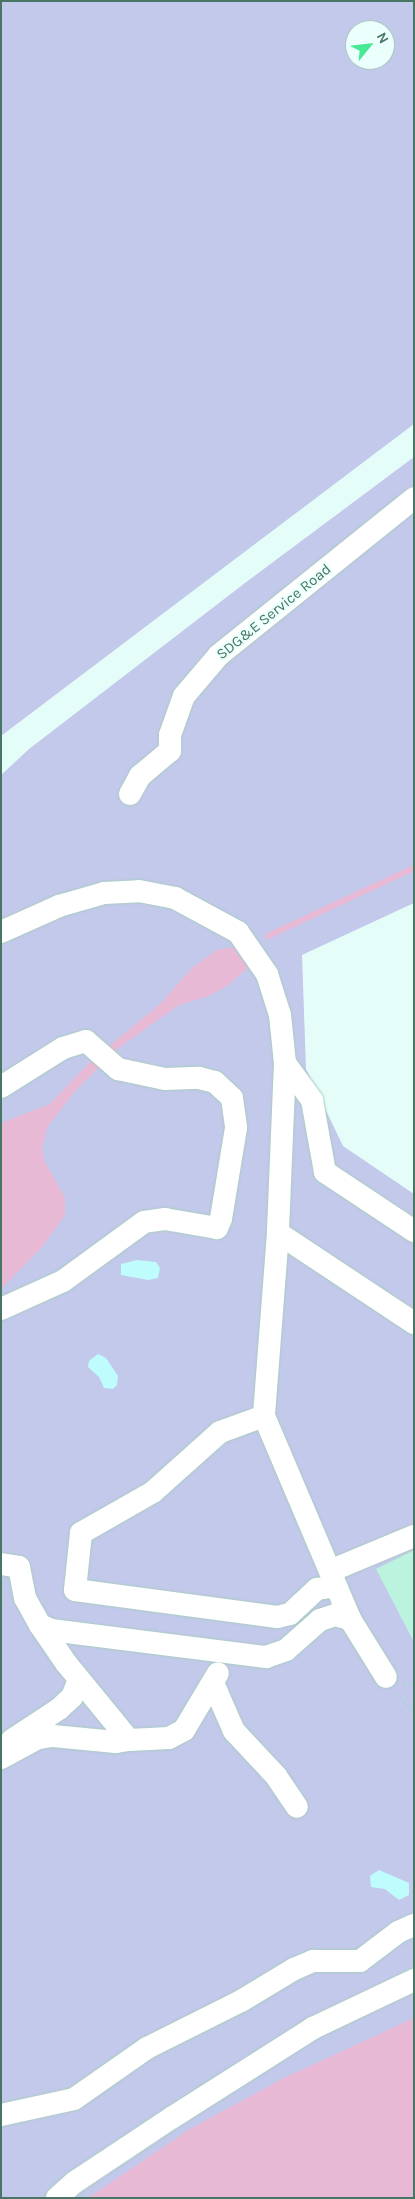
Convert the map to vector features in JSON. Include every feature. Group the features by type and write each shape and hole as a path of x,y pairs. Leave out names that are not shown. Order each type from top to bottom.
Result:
{"lane":[{"name":"SDG&E Service Road","path":"130,794 140,776 170,751 170,735 184,696 219,655 414,498"},
{"path":"1,932 59,906 104,893 139,891 175,898 192,905 238,932 267,974 280,1015 285,1062 278,1233 264,1416 350,1619 386,1677"},
{"path":"1,1087 63,1048 86,1041 118,1069 150,1077 215,1082 232,1098 236,1128 218,1225 211,1228 165,1219 144,1222 63,1281 1,1309"},
{"path":"285,1062 312,1100 325,1172 414,1231"},
{"path":"278,1233 414,1323"},
{"path":"264,1416 220,1432 153,1492 81,1533 75,1590 276,1617 290,1614 317,1589 414,1536"},
{"path":"1,1564 19,1567 25,1598 40,1625 79,1680 128,1740"},
{"path":"40,1625 50,1630 230,1654 266,1656 286,1650 320,1620 335,1615 350,1619"},
{"path":"1,1758 38,1738 53,1736 116,1742 169,1738 184,1730 230,1654"},
{"path":"1,1749 59,1709 72,1697 79,1680"},
{"path":"212,1683 234,1731 276,1776 297,1807"},
{"path":"1,2115 74,2099 147,2048 241,2001 294,1969 313,1961 360,1961 398,1932 414,1925"},
{"path":"57,2198 74,2182 313,2028 414,1980"}],"shaded area":[{"path":"1,1 414,1 414,424 1,736"},
{"path":"414,457 414,903 302,955 306,1069 343,1146 414,1194 414,2198 1,2198 1,775 29,749 245,583"},
{"path":"233,947 248,968 228,985 209,996 179,1005 120,1047 77,1089 47,1127 42,1150 45,1162 65,1198 65,1215 42,1247 1,1289 1,1123 50,1104 90,1062 161,1003 192,968 217,950"},
{"path":"414,2018 414,2198 88,2198 190,2129 282,2079"}],"sand":[{"path":"137,1260 156,1262 160,1268 158,1278 148,1280 121,1275 121,1264"},
{"path":"98,1354 106,1358 118,1376 117,1385 113,1389 104,1388 99,1377 88,1367 89,1361"},
{"path":"379,1870 409,1883 409,1895 399,1900 385,1889 371,1887 370,1876"}],"building":[{"path":"414,1550 414,1642 376,1569"}],"waterway":[{"path":"268,936 414,868"}]}
